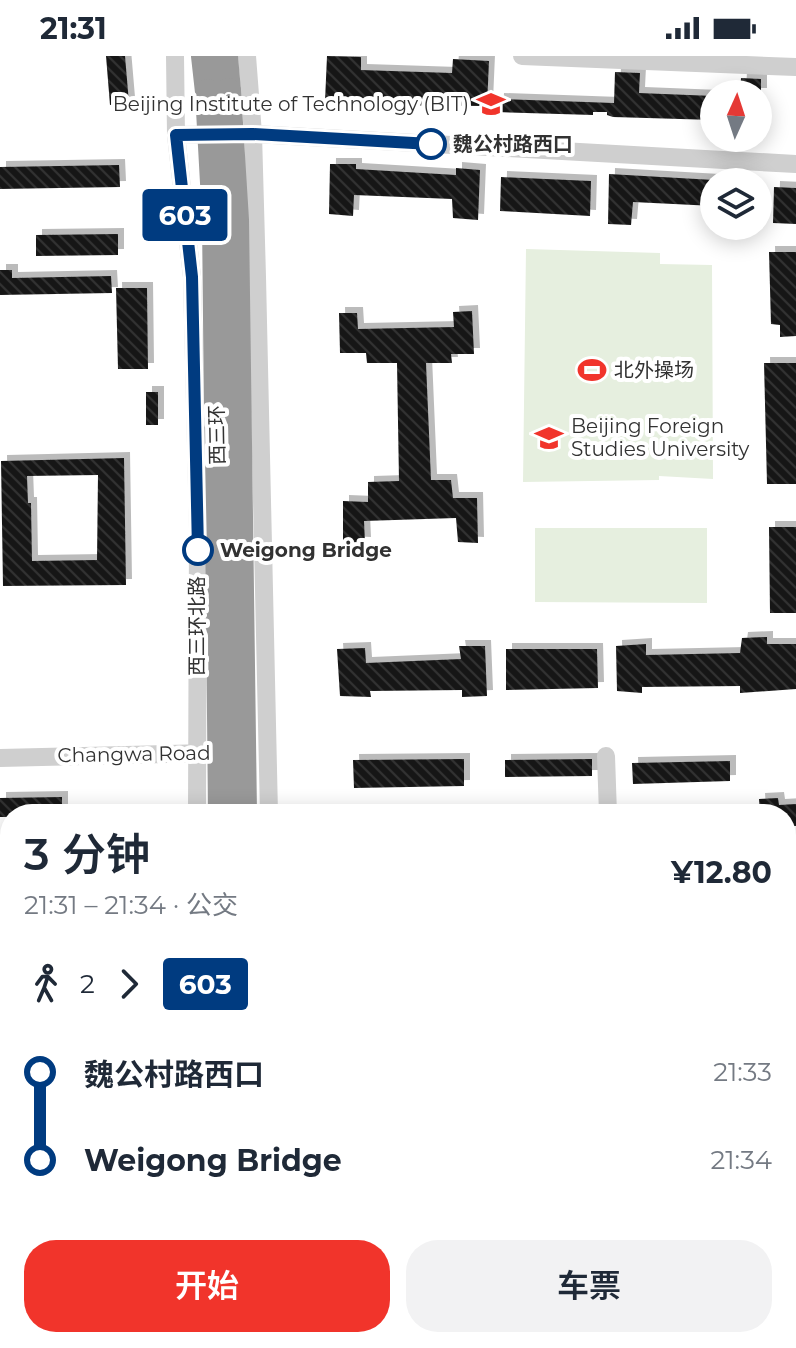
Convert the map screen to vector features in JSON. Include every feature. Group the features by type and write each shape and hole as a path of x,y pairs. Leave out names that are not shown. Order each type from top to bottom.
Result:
{"highway":[{"name":"西三环","path":"204,56 215,219 221,804"},
{"name":"西三环","path":"225,56 236,220 244,804"}],"street":[{"name":"西三环北路","path":"175,56 176,135 192,277 198,529 197,804"},
{"path":"247,56 253,134 269,804"},
{"path":"522,56 766,61 796,67"},
{"path":"176,135 253,134 796,164"},
{"name":"Changwa Road","path":"0,758 268,751"},
{"path":"606,756 608,804"}],"green space":[{"name":"北外操场","path":"526,249 660,253 660,264 712,265 713,479 659,476 659,480 523,482"},
{"path":"535,528 707,528 707,603 535,602"}],"building":[{"path":"106,56 125,56 129,103 110,105"},
{"path":"327,56 361,57 361,70 452,73 453,59 489,61 487,106 353,105 353,101 325,101"},
{"path":"615,72 640,73 639,93 700,95 700,120 613,117 607,112 593,112 593,115 497,112 498,99 614,103"},
{"path":"330,164 356,164 356,169 456,175 456,168 480,170 478,220 453,218 452,199 354,195 353,216 329,214"},
{"path":"119,165 120,187 0,189 0,167"},
{"path":"609,174 700,179 700,205 633,202 631,225 608,224"},
{"path":"501,177 591,181 590,216 500,211"},
{"path":"774,187 796,188 796,224 773,223"},
{"path":"118,234 118,255 36,256 36,235"},
{"path":"769,252 796,252 796,336 780,337 780,325 771,324"},
{"path":"0,270 12,270 12,278 111,276 112,293 0,295"},
{"path":"116,288 147,288 148,369 118,369"},
{"path":"472,311 474,354 451,354 452,363 426,363 431,480 451,480 453,498 477,498 478,543 458,542 456,518 364,521 365,543 343,542 343,501 368,502 368,482 399,481 397,363 367,363 366,353 340,353 339,313 357,313 358,329 454,327 453,312"},
{"path":"764,363 796,363 796,484 767,484"},
{"path":"146,392 158,392 158,425 146,425"},
{"path":"124,458 126,585 3,586 1,461","holes":["98,475 97,560 32,561 31,503 28,503 27,476"]},
{"path":"769,527 796,527 796,613 770,613"},
{"path":"767,637 767,644 796,644 796,689 740,693 740,686 642,687 642,693 617,691 616,646 646,644 646,655 740,653 742,638"},
{"path":"459,646 485,646 487,696 462,697 462,690 370,691 371,697 340,696 337,649 365,648 366,663 461,659"},
{"path":"506,649 597,649 598,688 506,690"},
{"path":"464,759 464,786 354,788 353,760"},
{"path":"592,759 592,776 505,777 505,760"},
{"path":"730,761 730,781 633,784 632,763"},
{"path":"62,797 62,804 0,804 0,798"},
{"path":"778,798 779,804 759,804 759,799"}],"bus line":[{"name":"603","path":"198,550 192,277 176,135 253,134 431,144"}],"place":[{"name":"Beijing Institute of Technology (BIT)","path":"491,104"},
{"name":"魏公村路西口","path":"431,144"},
{"name":"北外操场","path":"592,370"},
{"name":"Beijing Foreign Studies University","path":"549,438"},
{"name":"Weigong Bridge","path":"198,550"}]}
